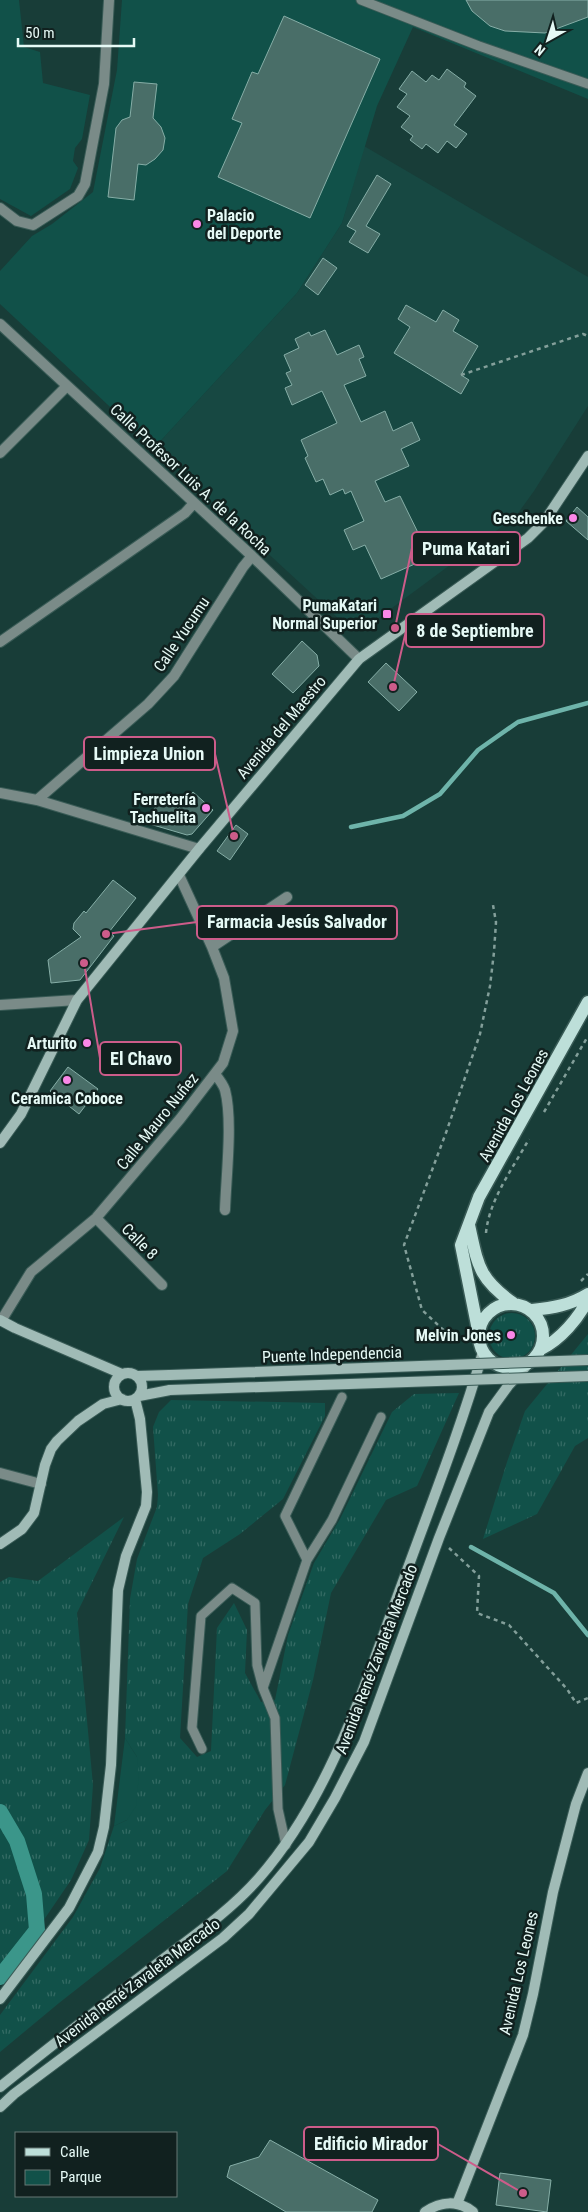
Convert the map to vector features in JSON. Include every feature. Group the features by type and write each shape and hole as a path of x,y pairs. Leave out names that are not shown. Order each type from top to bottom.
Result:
{"main road":[{"name":"Avenida del Maestro","path":"0,1143 21,1114 77,1000 199,849 359,659 528,538 544,522 588,456"},
{"name":"Avenida Los Leones","path":"480,1343 461,1245 479,1197 588,1002"},
{"path":"469,1225 476,1259 483,1277 499,1293 513,1303 532,1310 557,1308 574,1302 588,1294"},
{"path":"513,1303 495,1307 486,1314 481,1324 480,1343 495,1364 504,1367 521,1367 529,1363 541,1349 556,1340 582,1310 588,1299"},
{"path":"532,1310 539,1318 543,1328 544,1339 541,1349"},
{"path":"0,2000 69,1908 98,1852 104,1827 111,1765 118,1590 126,1556 146,1506 147,1492 137,1398 142,1388 137,1376 130,1373 122,1374 24,1332 1,1320"},
{"name":"Avenida René Zavaleta Mercado","path":"0,2087 216,1918 257,1880 286,1845 319,1789 339,1746 461,1425 480,1343"},
{"name":"Puente Independencia","path":"137,1376 588,1360"},
{"name":"Avenida René Zavaleta Mercado","path":"0,2107 14,2094 223,1938 249,1914 309,1842 364,1742 439,1538 489,1412 508,1386 529,1363"},
{"path":"122,1374 115,1380 114,1389 115,1393 122,1400"},
{"name":"Puente Independencia","path":"137,1398 170,1390 588,1376"},
{"path":"0,1544 30,1521 34,1513 51,1449 57,1440 78,1421 102,1404 137,1398"},
{"name":"Avenida Los Leones","path":"457,2204 523,2034 555,1884 576,1804 588,1774"},
{"path":"425,2212 435,2205 446,2203 457,2204 473,2212"}],"street":[{"path":"0,208 17,222 33,224 78,196 85,184 104,84 110,0"},
{"name":"Calle Profesor Luis A. de la Rocha","path":"0,324 252,556 359,659"},
{"path":"0,453 67,386"},
{"path":"0,642 185,513 194,503"},
{"name":"Calle Yucumu","path":"37,800 148,704 174,676 243,567 252,556"},
{"path":"0,793 37,800 199,849"},
{"name":"Calle Mauro Nuñez","path":"1,1320 31,1272 96,1218 180,1119 223,1062 232,1031 224,978 179,875"},
{"path":"212,947 287,898"},
{"path":"0,1005 77,1000"},
{"path":"215,1074 224,1088 228,1124 225,1210"},
{"name":"Calle 8","path":"96,1218 162,1285"},
{"path":"0,1473 41,1484"}],"lane":[{"path":"361,0 479,46 588,84"},
{"path":"307,1560 285,1516 342,1397"},
{"path":"263,1688 307,1560 332,1520 381,1417"},
{"path":"202,1749 192,1728 201,1616 232,1588 254,1603 257,1665 263,1688 275,1718 278,1809 286,1845"}],"path":[{"path":"461,375 584,334 588,336"},
{"path":"480,1343 451,1337 422,1310 404,1245 480,1034 490,986 494,952 496,922 493,905"},
{"path":"540,1119 588,1036"},
{"path":"486,1239 488,1220 494,1204 531,1136"},
{"path":"580,1282 588,1274"},
{"path":"439,1538 479,1576 476,1613 509,1625 567,1689 576,1703 588,1698"}],"shaded area":[{"path":"364,146 588,277 588,406 516,516 361,631 352,631 154,448 297,293 342,223"}],"green space":[{"path":"0,0 19,0 24,47 40,52 43,83 90,95 82,139 75,148 73,161 78,168 70,189 31,216 0,199"},
{"name":"Palacio del Deporte","path":"122,0 588,0 588,99 413,27 377,106 342,223 297,293 154,448 0,304 0,271 32,236 52,224 93,192 117,70"},
{"path":"508,1313 516,1313 525,1317 531,1323 535,1336 531,1349 525,1355 516,1359 508,1359 499,1355 493,1349 489,1340 489,1332 493,1323 499,1317"},
{"path":"588,1334 588,1438 575,1446 537,1514 483,1539 525,1411"},
{"path":"459,1393 417,1486 386,1500 331,1593 313,1680 285,1785 265,1810 227,1871 59,2003 0,2052 0,2015 73,1917 100,1868 114,1826 127,1820 137,1757 125,1738 130,1599 137,1559 157,1507 158,1495 153,1427 159,1412 171,1400 325,1403 325,1416 283,1499 240,1534 203,1558 188,1604 180,1738 197,1757 211,1751 217,1628 234,1603 247,1630 245,1673 261,1702 275,1700 288,1635 314,1563 340,1519 392,1412 414,1394"},
{"path":"124,1517 77,1613 93,1785 89,1840 71,1880 37,1930 0,1977 0,1582 9,1577 38,1581"},
{"path":"125,1738 137,1757 139,1775 136,1806 127,1820 114,1826"}],"building":[{"path":"466,0 588,0 588,17 545,33 505,31 490,26 472,11"},
{"path":"284,16 380,59 310,218 218,177 242,123 232,119 252,72 258,74"},
{"path":"447,69 466,83 464,87 476,96 454,125 467,134 456,148 447,141 438,153 426,144 422,149 410,140 413,136 401,127 410,116 397,107 407,94 399,89 412,71 426,82 432,75 439,80"},
{"path":"134,82 157,84 153,118 161,127 165,138 163,150 155,159 146,165 138,164 134,200 108,197 116,128 122,120 130,117"},
{"path":"377,175 391,184 366,226 380,234 368,253 349,242 356,231 347,226"},
{"path":"323,258 337,268 318,295 305,285"},
{"path":"406,305 436,322 443,310 459,320 453,331 478,346 461,375 469,380 461,394 394,353 410,327 398,319"},
{"path":"325,330 337,355 359,345 364,357 359,359 366,376 344,385 361,422 385,411 393,431 412,422 420,440 401,449 409,466 375,481 385,502 400,496 427,551 414,557 417,563 381,579 365,545 353,550 344,530 364,521 351,491 345,494 343,489 330,495 323,479 316,482 305,458 308,456 301,440 337,423 322,391 292,405 285,388 292,385 286,373 291,371 284,355 299,348 295,339 309,332 311,336"},
{"path":"577,507 588,517 588,540 566,521"},
{"path":"302,641 317,655 319,666 293,693 272,674"},
{"path":"386,663 417,692 399,711 368,682"},
{"path":"193,792 213,810 192,834 187,835 143,822 164,797 178,809"},
{"path":"236,825 248,834 230,860 217,851"},
{"path":"113,880 136,898 109,932 114,936 80,980 51,983 48,960 81,937 73,929 74,923 84,911 86,913"},
{"path":"68,1067 98,1089 79,1114 50,1091"},
{"path":"270,2140 378,2200 372,2212 286,2212 227,2177 230,2166 259,2157"},
{"path":"500,2173 551,2180 547,2212 496,2205"}],"waterway":[{"path":"351,827 403,816 440,794 478,750 518,722 588,703"},
{"path":"471,1547 554,1593 588,1635"},
{"path":"0,1812 17,1841 34,1894 37,1930 0,1977"}],"place":[{"name":"Palacio del Deporte","path":"197,224"},
{"name":"Geschenke","path":"573,518"},
{"name":"PumaKatari Normal Superior","path":"387,614"},
{"name":"Puma Katari","path":"395,628"},
{"name":"8 de Septiembre","path":"393,687"},
{"name":"Ferretería Tachuelita","path":"206,808"},
{"name":"Limpieza Union","path":"234,836"},
{"name":"Farmacia Jesús Salvador","path":"106,934"},
{"name":"El Chavo","path":"84,963"},
{"name":"Arturito","path":"87,1043"},
{"name":"Ceramica Coboce","path":"67,1080"},
{"name":"Melvin Jones","path":"511,1335"},
{"name":"Edificio Mirador","path":"523,2193"}]}
